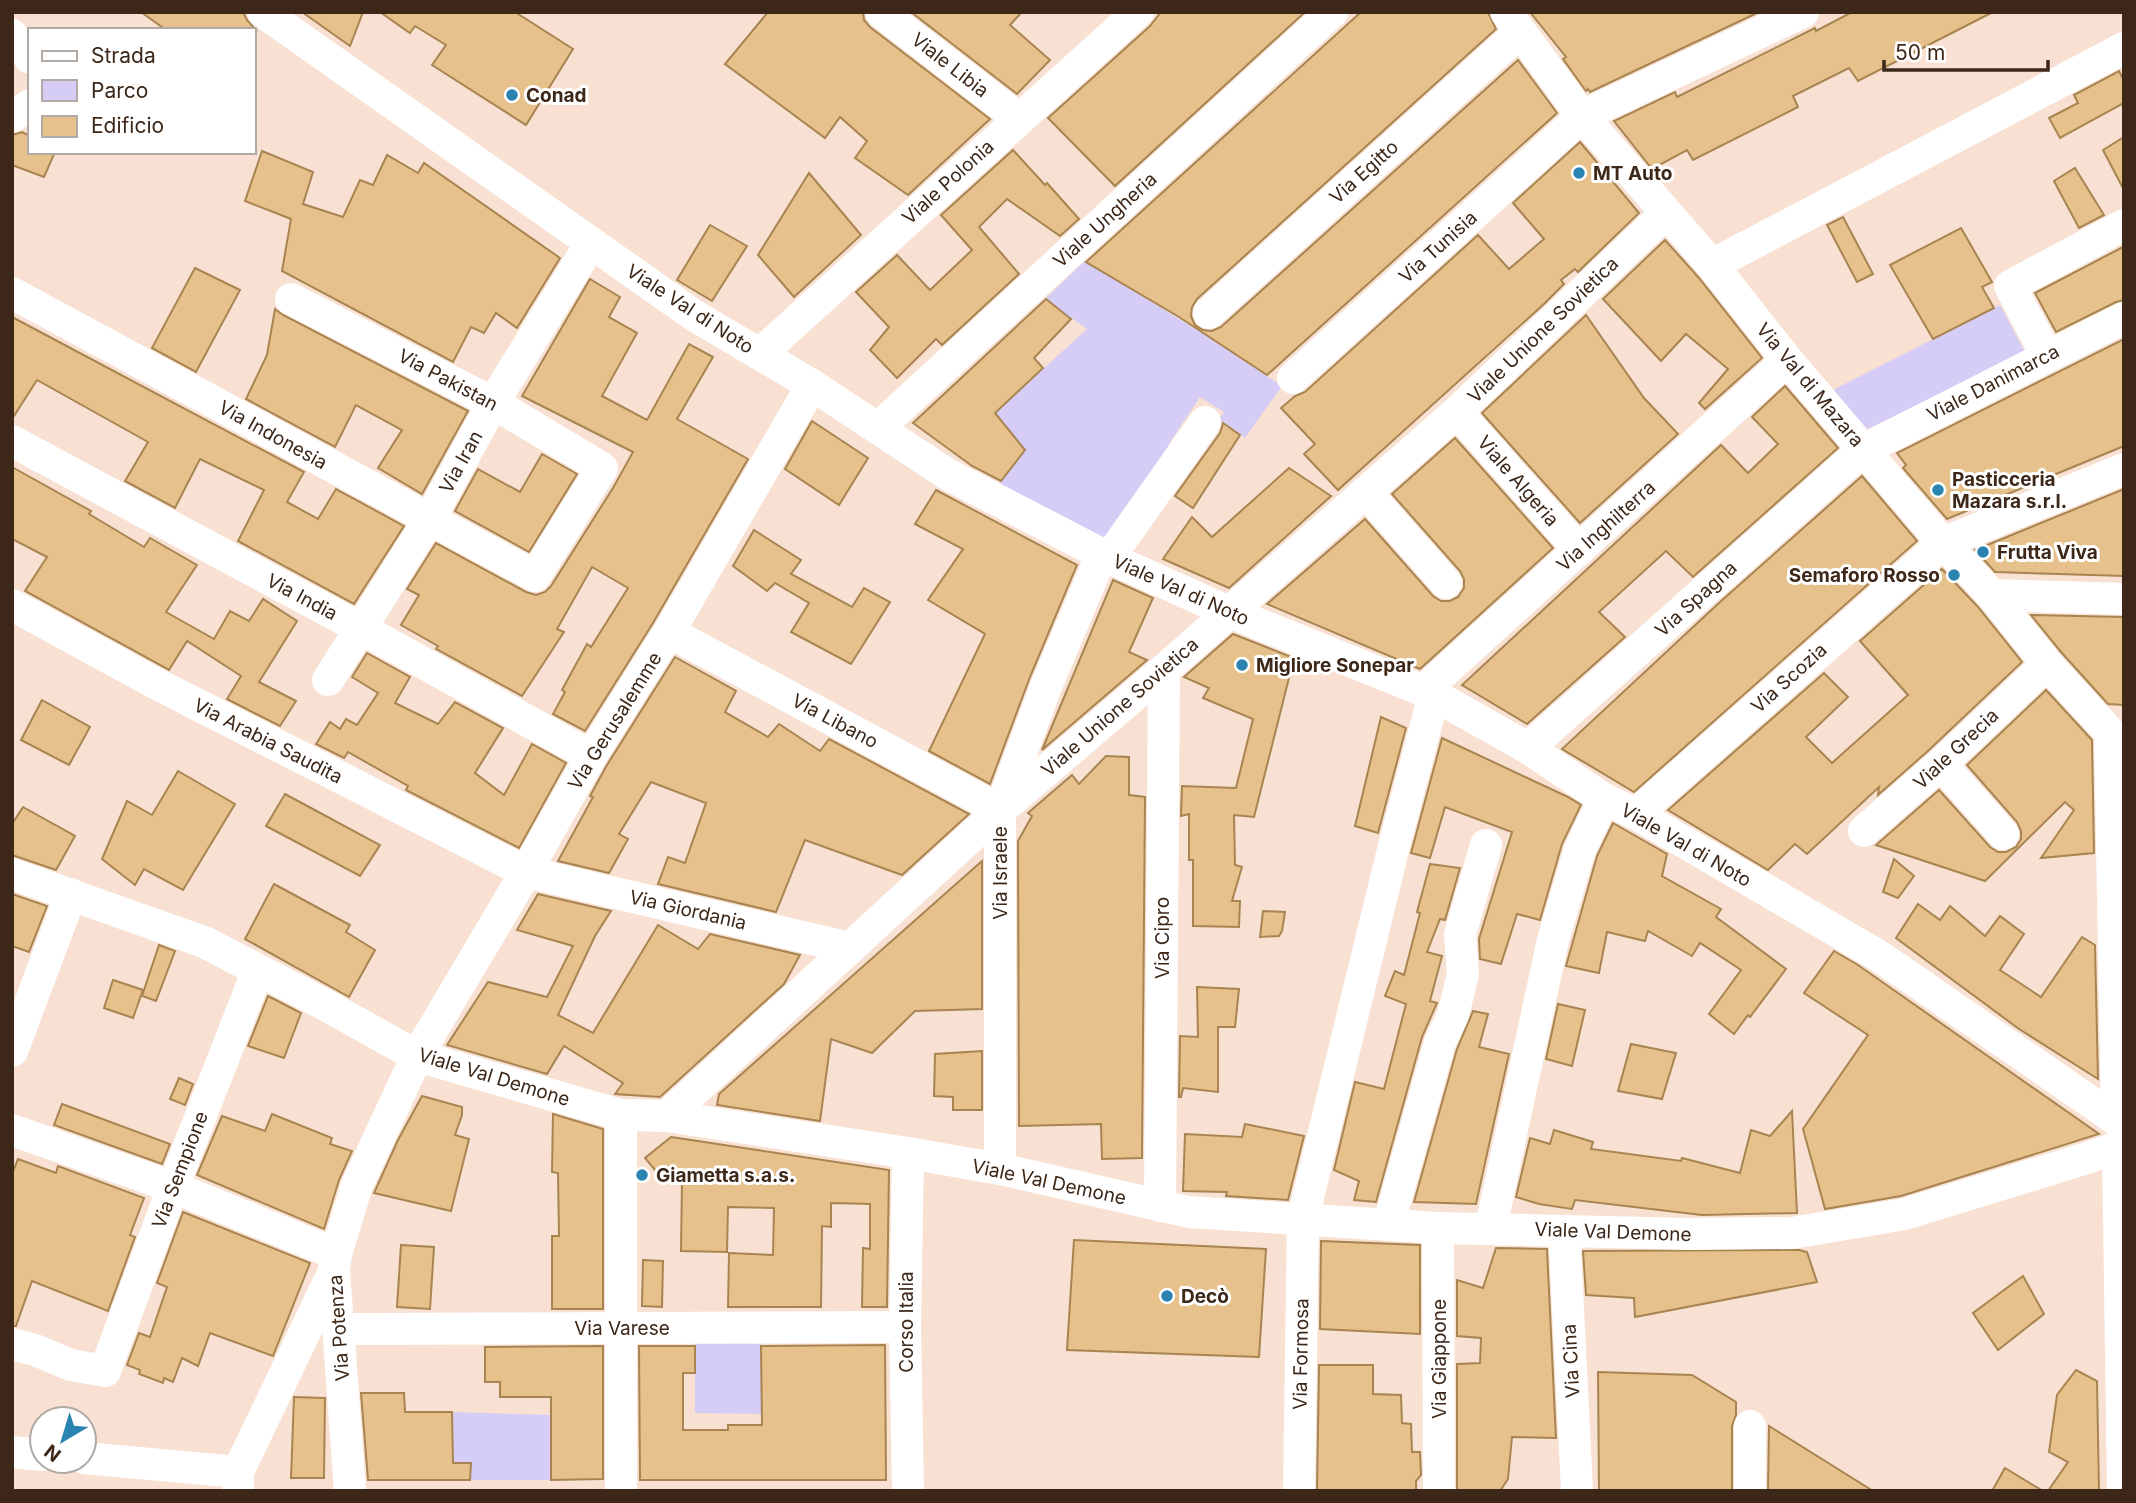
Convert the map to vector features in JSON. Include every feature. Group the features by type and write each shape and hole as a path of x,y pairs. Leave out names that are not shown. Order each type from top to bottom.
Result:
{"street":[{"path":"25,12 12,34 28,55"},
{"name":"Viale Val di Noto","path":"262,12 695,316 812,385 947,474 1106,556 1229,612 1429,693 1528,748 1604,799 1636,814 1879,956 2120,1133"},
{"name":"Viale Libia","path":"881,12 1018,118"},
{"name":"Viale Polonia","path":"760,355 1018,118 1138,12"},
{"name":"Viale Ungheria","path":"878,428 1332,12"},
{"name":"Via Tunisia","path":"1293,379 1583,116 1804,12"},
{"name":"Via Val di Mazara","path":"1513,22 1583,116 1712,265 1863,450 1942,542 1992,595 2047,664 2113,728"},
{"name":"Via Egitto","path":"1209,313 1513,22"},
{"path":"1712,265 2124,48"},
{"path":"12,117 28,106"},
{"name":"Viale Unione Sovietica","path":"667,1116 1000,810 1164,670 1457,412 1666,213"},
{"path":"2048,356 2010,286 2124,225"},
{"name":"Via Iran","path":"328,680 429,520 493,403 591,243"},
{"name":"Via Indonesia","path":"12,293 535,576"},
{"name":"Via Pakistan","path":"291,299 493,403 602,468 535,576"},
{"name":"Viale Danimarca","path":"1863,450 2124,318"},
{"name":"Via Inghilterra","path":"1429,693 1579,550 1787,360"},
{"name":"Via Gerusalemme","path":"417,1056 526,873 591,756 669,632 812,385"},
{"name":"Viale Algeria","path":"1457,412 1579,550"},
{"name":"Via Israele","path":"1000,1169 1000,810 1047,684 1106,556 1205,422"},
{"name":"Via India","path":"12,441 362,629 591,756"},
{"name":"Via Spagna","path":"1528,748 1863,450"},
{"name":"Via Scozia","path":"1636,814 1942,542 2124,469"},
{"path":"1366,492 1446,583"},
{"path":"1992,595 2124,599"},
{"name":"Via Arabia Saudita","path":"12,605 157,684 526,873"},
{"name":"Via Libano","path":"669,632 1000,810"},
{"name":"Viale Grecia","path":"1864,831 1941,764 2047,664"},
{"name":"Via Cipro","path":"1160,1206 1164,670"},
{"name":"Via Formosa","path":"1298,1491 1303,1218 1429,693"},
{"path":"2113,728 2123,1491"},
{"path":"1941,764 2003,834"},
{"path":"1491,1227 1553,940 1580,849 1604,799"},
{"path":"1389,1223 1440,1042 1453,1015 1463,974 1460,934 1486,845"},
{"name":"Via Giordania","path":"526,873 850,948"},
{"name":"Viale Val Demone","path":"12,874 204,942 417,1056 621,1115 667,1116 908,1153 1000,1169 1189,1212 1438,1227 1688,1234 1792,1233 1905,1214 2120,1133"},
{"path":"12,1051 71,894"},
{"name":"Via Sempione","path":"12,1344 72,1365 105,1371 258,970"},
{"name":"Via Potenza","path":"350,1491 335,1262 357,1185 417,1056"},
{"path":"621,1115 621,1491"},
{"path":"12,1130 173,1187 335,1262 238,1481 98,1460"},
{"name":"Corso Italia","path":"908,1153 905,1327 908,1491"},
{"name":"Via Giappone","path":"1438,1227 1439,1491"},
{"name":"Via Cina","path":"1569,1231 1565,1249 1577,1491"},
{"name":"Via Varese","path":"340,1329 905,1327"},
{"path":"1750,1426 1750,1491"}],"green space":[{"path":"1085,261 1282,386 1245,438 1218,420 1224,412 1200,397 1168,445 1177,452 1110,543 998,485 1025,450 995,413 1087,329 1045,299"},
{"path":"2000,305 2026,354 1863,431 1829,392"},
{"path":"695,1341 761,1344 761,1414 695,1413"},
{"path":"452,1412 551,1415 551,1480 470,1480 470,1463 453,1463"}],"building":[{"path":"141,12 243,12 254,28 163,28"},
{"path":"302,12 363,12 350,46"},
{"name":"Conad","path":"380,12 515,12 573,49 526,125 432,65 446,45 415,26 410,33"},
{"path":"768,12 863,12 864,20 870,27 990,119 908,195 855,158 867,141 840,117 825,138 725,64"},
{"path":"911,12 1022,12 1010,25 1050,60 1017,94"},
{"path":"1161,12 1305,12 1115,186 1048,118 1150,26"},
{"path":"1361,12 1488,12 1496,29 1197,299 1191,316 1195,325 1203,330 1212,331 1221,327 1518,60 1557,113 1267,375 1179,317 1086,262"},
{"path":"1530,12 1759,12 1590,92 1588,89 1586,91 1563,59 1566,57"},
{"path":"1852,12 1993,12 1858,81 1849,68 1793,96 1798,107 1693,160 1687,150 1652,169 1614,121 1675,92 1677,97"},
{"path":"2119,71 2124,81 2124,103 2060,138 2049,118 2078,103 2074,95"},
{"path":"22,132 28,135 28,154 54,154 44,177 12,165 12,135"},
{"path":"2124,137 2124,190 2103,150"},
{"path":"1580,142 1639,213 1578,272 1575,269 1561,280 1564,284 1544,304 1338,490 1304,454 1315,444 1281,408 1295,396 1305,392 1478,235 1509,269 1544,239 1513,203"},
{"path":"1013,150 1079,219 1060,236 1007,199 979,227 1019,274 942,345 936,339 897,378 870,350 889,327 856,292 897,255 930,290 972,250 941,215"},
{"path":"262,151 313,172 303,204 343,217 360,180 373,185 387,155 418,173 424,163 560,258 517,328 496,313 484,333 471,327 453,362 282,271 291,219 245,201"},
{"path":"2075,168 2104,215 2079,228 2054,181"},
{"path":"809,173 861,235 794,297 758,255"},
{"path":"1843,217 1873,274 1857,282 1827,225"},
{"path":"710,225 747,246 712,301 677,280"},
{"path":"1961,228 1992,282 1982,287 1994,308 1933,339 1890,265"},
{"path":"1665,240 1699,278 1762,358 1705,409 1699,403 1728,369 1686,334 1661,361 1603,299"},
{"path":"2123,247 2124,300 2056,332 2035,293"},
{"path":"195,268 240,290 196,372 152,348"},
{"path":"590,279 620,297 609,317 637,333 602,396 647,420 689,344 713,357 677,419 748,459 653,623 585,731 553,714 565,692 562,690 587,644 591,647 628,588 592,567 557,629 564,632 522,696 436,649 438,646 401,625 419,595 407,589 436,543 526,592 536,595 545,592 613,488 633,452 522,396"},
{"path":"1046,299 1071,319 1034,358 1043,368 995,413 1025,450 1001,481 972,466 913,423"},
{"path":"275,309 468,411 422,494 378,468 402,430 356,405 335,447 246,399 267,355"},
{"path":"1586,315 1644,398 1678,434 1580,523 1482,413"},
{"path":"12,317 304,472 287,502 318,519 336,489 404,526 354,604 238,541 264,490 200,459 175,508 125,481 148,442 37,380 12,419"},
{"path":"2124,339 2124,446 1947,519 1903,468 1906,465 1897,453"},
{"path":"1785,386 1838,448 1693,577 1666,551 1599,612 1625,637 1527,724 1462,685 1721,445 1748,473 1778,444 1752,417"},
{"path":"812,421 868,458 839,505 785,469"},
{"path":"1223,423 1240,435 1193,508 1175,496 1220,433"},
{"path":"1455,438 1553,548 1420,669 1267,604 1365,519 1433,596 1441,601 1458,597 1464,588 1460,571 1392,494"},
{"path":"542,454 577,474 529,552 455,511 478,469 520,492"},
{"path":"12,467 91,511 89,514 144,547 150,538 197,565 166,612 214,639 230,611 249,621 263,599 297,621 259,682 296,701 280,726 227,699 241,676 187,641 169,670 25,591 47,557 12,539"},
{"path":"1289,468 1331,496 1229,588 1163,559 1192,517 1212,537"},
{"path":"1862,476 1917,541 1634,792 1562,749 1720,602"},
{"path":"2124,489 2124,576 1995,572 1975,550"},
{"path":"936,490 1077,565 1030,677 990,784 929,751 985,634 928,600 963,549 915,524"},
{"path":"754,530 801,560 791,574 852,607 864,588 890,602 851,664 791,632 809,603 775,583 767,591 733,566"},
{"path":"1942,569 1978,607 2022,662 1878,795 1879,787 1807,854 1795,844 1768,870 1668,810 1824,673 1848,697 1806,737 1832,763 1908,695 1860,641"},
{"path":"1113,580 1153,598 1129,652 1147,660 1042,750"},
{"path":"2031,615 2124,617 2124,705 2108,704"},
{"path":"1233,634 1294,658 1254,817 1234,815 1235,865 1242,867 1232,901 1240,901 1239,927 1193,926 1193,860 1189,860 1189,814 1181,816 1182,786 1236,788 1253,719 1203,698 1209,688 1184,677"},
{"path":"367,653 410,677 395,703 438,724 455,702 503,728 475,773 504,795 532,744 566,763 519,848 406,790 408,786 348,752 344,758 316,744 330,722 340,729 346,719 357,725 378,693 352,677"},
{"path":"675,657 736,691 725,712 768,737 779,724 820,751 829,739 969,814 902,875 805,840 776,912 658,884 668,857 685,863 706,803 651,782 619,834 628,839 609,873 558,861 607,765"},
{"path":"2046,690 2092,740 2094,853 2041,858 2074,810 2065,802 1985,881 1876,845 1939,790 1990,847 1998,852 2006,852 2016,847 2021,839 2017,822 1967,765"},
{"path":"42,700 90,727 69,765 21,740"},
{"path":"1381,717 1406,728 1378,833 1355,826"},
{"path":"1442,738 1581,805 1562,844 1540,920 1517,914 1501,964 1480,959 1479,939 1512,832 1445,807 1430,858 1411,853"},
{"path":"1106,756 1129,757 1129,795 1145,797 1142,1158 1102,1159 1101,1124 1019,1126 1018,841 1032,816 1028,813 1072,775 1079,784"},
{"path":"178,771 235,804 183,890 144,869 135,885 102,859 127,801 152,815"},
{"path":"285,794 380,845 360,876 266,826"},
{"path":"23,807 75,836 56,870 12,855 12,824"},
{"path":"1613,823 1667,854 1662,876 1721,909 1716,917 1786,969 1734,1034 1709,1014 1741,970 1700,943 1692,956 1648,931 1645,941 1607,932 1599,973 1566,966 1597,856"},
{"path":"1894,859 1914,876 1898,898 1883,892"},
{"path":"982,861 982,1009 915,1011 872,1053 831,1039 820,1121 717,1105 719,1094"},
{"path":"1430,864 1460,868 1445,920 1440,919 1427,952 1442,956 1430,1001 1437,1003 1422,1037 1376,1202 1354,1200 1359,1181 1334,1170 1355,1082 1384,1089 1406,1004 1385,996 1395,971 1404,975"},
{"path":"274,884 350,925 346,932 375,950 349,997 245,939"},
{"path":"12,894 47,906 29,952 12,946"},
{"path":"538,894 611,911 595,936 558,1015 593,1033 658,925 698,949 710,934 800,955 784,984 660,1097 615,1094 623,1083 564,1046 547,1074 447,1045 488,982 547,997 573,946 517,930"},
{"path":"1918,904 1940,920 1950,906 1985,936 2000,916 2024,934 2000,970 2041,997 2082,937 2095,945 2098,1079 2019,1029 1896,938"},
{"path":"1263,911 1285,912 1279,936 1260,937"},
{"path":"159,945 175,951 156,1001 142,996"},
{"path":"1834,951 1858,965 2099,1134 1901,1196 1825,1209 1803,1129 1868,1035 1804,993"},
{"path":"113,980 143,990 133,1018 104,1008"},
{"path":"1197,987 1239,989 1235,1027 1218,1027 1218,1092 1183,1088 1179,1097 1180,1036 1198,1037"},
{"path":"268,996 301,1013 284,1058 248,1046"},
{"path":"1558,1004 1585,1010 1572,1066 1546,1059"},
{"path":"1473,1011 1488,1014 1479,1047 1509,1054 1476,1204 1414,1202 1457,1049"},
{"path":"1631,1044 1676,1053 1662,1099 1618,1091"},
{"path":"982,1051 982,1110 953,1110 953,1097 934,1096 935,1054"},
{"path":"179,1078 193,1084 185,1105 170,1099"},
{"path":"422,1096 462,1107 455,1135 469,1139 451,1211 374,1193"},
{"path":"62,1104 170,1144 162,1164 54,1125"},
{"path":"1792,1111 1797,1213 1702,1215 1575,1200 1572,1209 1516,1197 1530,1138 1550,1144 1554,1130 1593,1142 1591,1149 1681,1161 1682,1158 1740,1173 1751,1130 1770,1136"},
{"path":"272,1114 332,1138 330,1144 352,1151 339,1180 324,1229 197,1175 222,1116 265,1131"},
{"path":"553,1114 603,1129 603,1309 552,1309 552,1236 559,1236 558,1173 552,1172"},
{"path":"1245,1124 1304,1136 1288,1200 1226,1196 1227,1192 1183,1191 1185,1134 1242,1137"},
{"path":"671,1137 889,1170 887,1307 862,1307 863,1248 870,1249 870,1204 831,1203 831,1227 822,1226 821,1307 728,1307 729,1253 773,1255 774,1208 728,1207 727,1252 681,1251 682,1181 664,1181 645,1158"},
{"path":"18,1159 56,1173 58,1166 144,1198 130,1235 135,1237 108,1311 32,1281 16,1326 12,1326 12,1174"},
{"path":"183,1212 310,1263 273,1356 210,1333 198,1366 182,1358 173,1382 164,1378 163,1383 139,1374 140,1370 127,1365 139,1333 150,1337 167,1287 157,1283"},
{"name":"Decò","path":"1074,1240 1266,1249 1259,1357 1067,1350"},
{"path":"1321,1241 1420,1245 1420,1334 1320,1329"},
{"path":"401,1245 434,1247 430,1309 397,1307"},
{"path":"1496,1248 1547,1249 1556,1438 1512,1437 1508,1479 1500,1491 1457,1491 1457,1364 1480,1363 1481,1338 1457,1336 1457,1280 1483,1288"},
{"path":"1583,1251 1807,1252 1817,1282 1635,1317 1634,1298 1586,1295"},
{"path":"643,1260 663,1261 662,1307 642,1306"},
{"path":"2023,1276 2044,1314 1998,1350 1973,1313"},
{"path":"885,1345 886,1480 640,1480 639,1346 695,1346 695,1373 683,1373 683,1430 728,1430 728,1425 762,1425 761,1346"},
{"path":"603,1346 603,1479 551,1480 551,1397 500,1397 500,1382 485,1382 485,1347"},
{"path":"1319,1365 1373,1365 1373,1394 1401,1395 1402,1423 1411,1424 1412,1452 1420,1452 1421,1475 1416,1481 1416,1491 1317,1491"},
{"path":"2076,1370 2097,1381 2099,1491 2048,1491 2068,1462 2049,1452 2057,1395"},
{"path":"1598,1372 1692,1375 1736,1402 1736,1415 1732,1426 1732,1491 1599,1491"},
{"path":"361,1393 404,1393 405,1412 452,1412 453,1463 471,1463 470,1480 368,1480"},
{"path":"294,1397 325,1398 324,1478 291,1478"},
{"path":"1769,1426 1873,1491 1768,1491"},
{"path":"2005,1468 2043,1491 1992,1491"}],"place":[{"name":"Conad","path":"512,95"},
{"name":"MT Auto","path":"1579,173"},
{"name":"Pasticceria Mazara s.r.l.","path":"1938,490"},
{"name":"Frutta Viva","path":"1983,552"},
{"name":"Semaforo Rosso","path":"1954,575"},
{"name":"Migliore Sonepar","path":"1242,665"},
{"name":"Giametta s.a.s.","path":"642,1175"},
{"name":"Decò","path":"1167,1296"}]}
